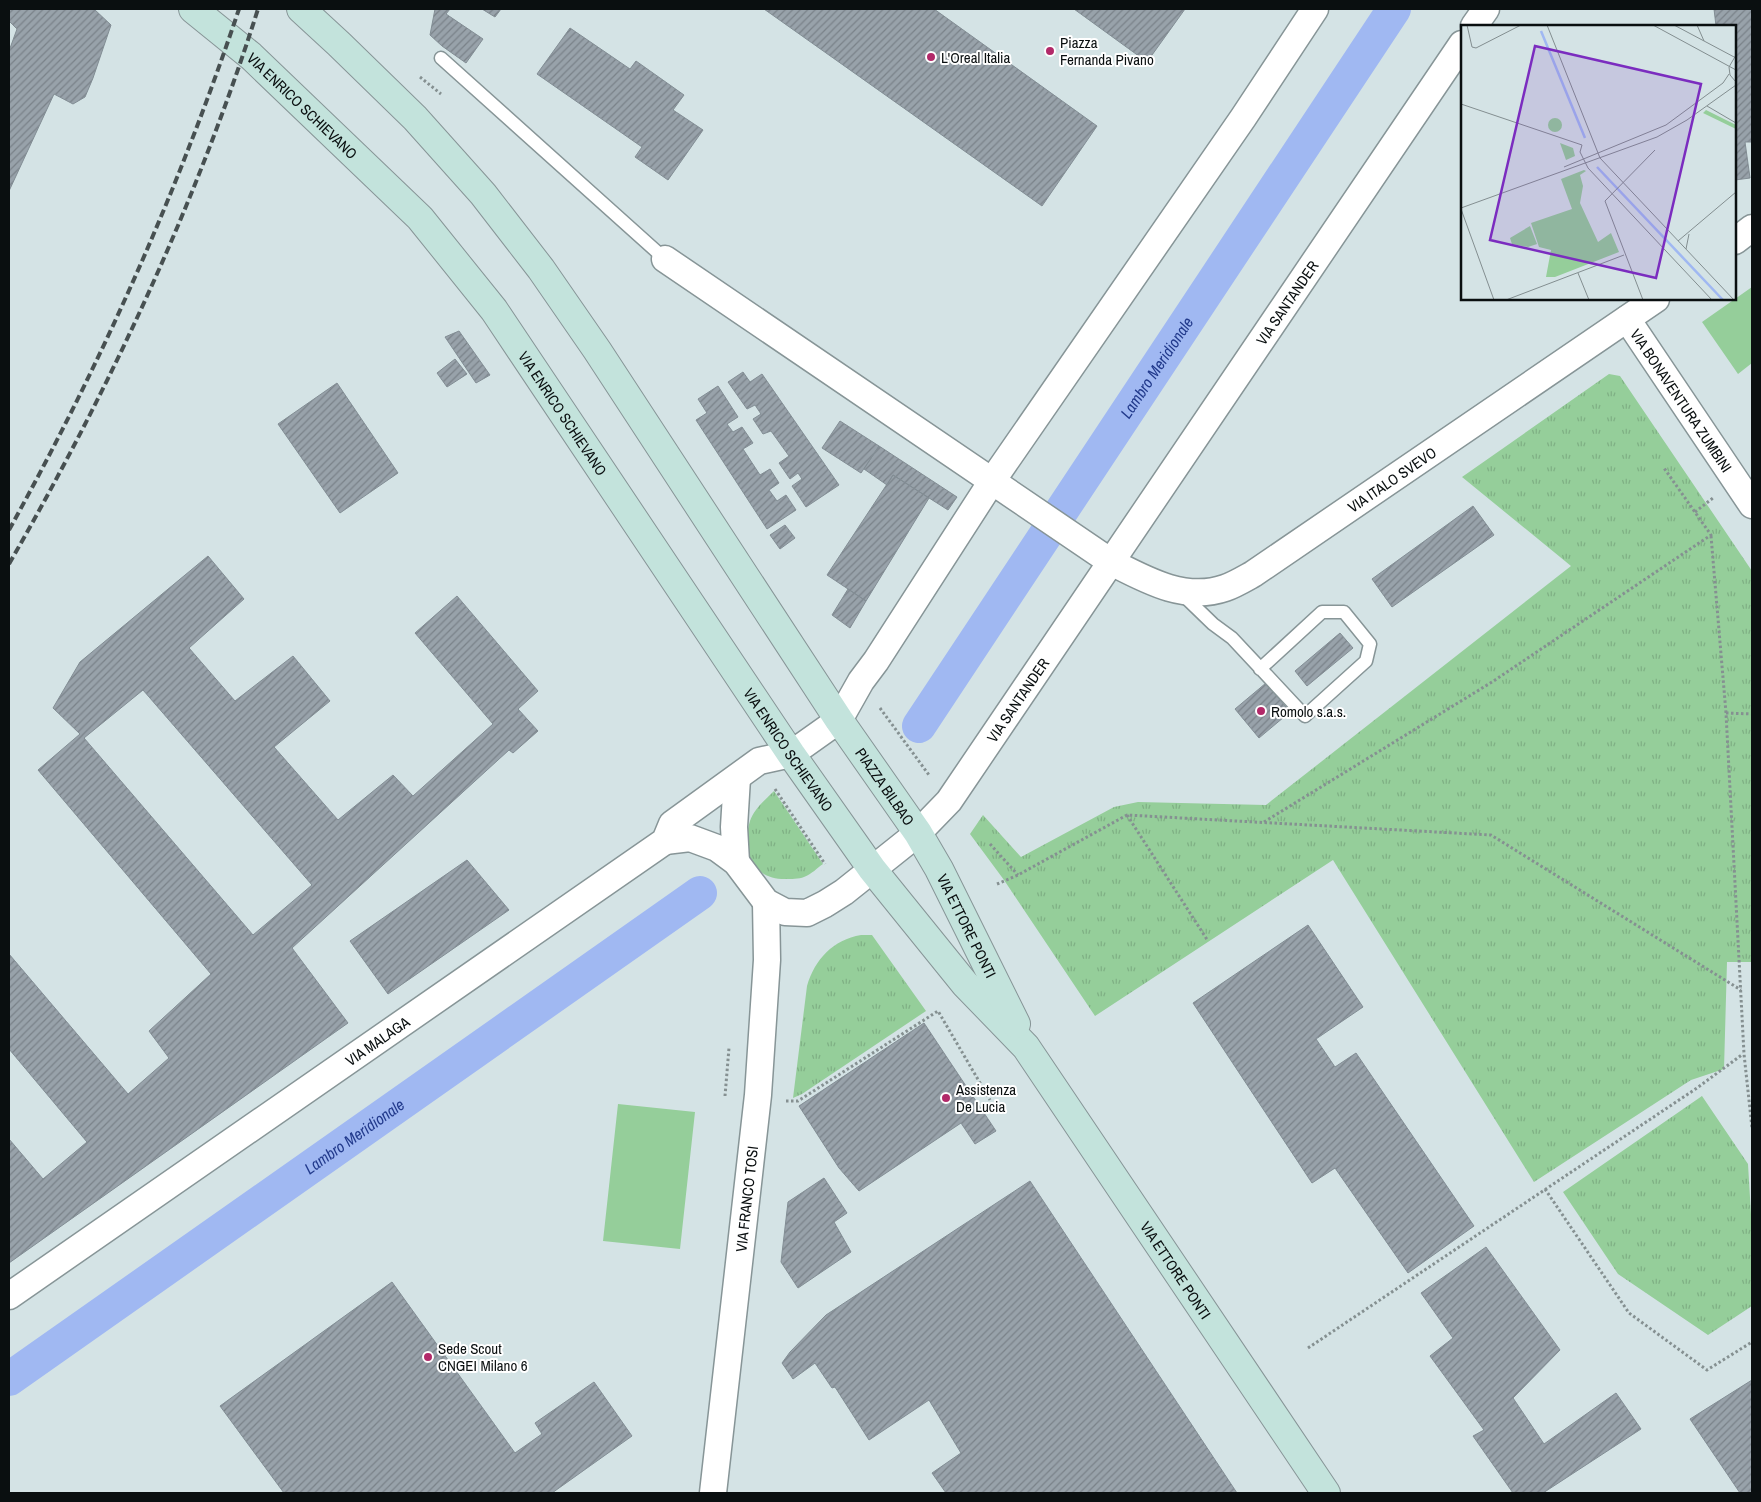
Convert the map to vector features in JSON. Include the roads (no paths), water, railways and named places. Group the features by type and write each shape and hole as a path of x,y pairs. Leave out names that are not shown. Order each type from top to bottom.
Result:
{"street":[{"name":"VIA ENRICO SCHIEVANO","path":"193,9 251,56 420,218 494,310 791,754 872,869"},
{"path":"300,9 415,118 483,194 542,269 839,720"},
{"path":"736,862 734,827 737,778 759,762 791,754 839,720 861,681 876,661 992,481 1243,118 1315,9"},
{"path":"1475,25 1486,9"},
{"name":"VIA SANTANDER","path":"918,833 949,801 1102,556 1461,45"},
{"path":"1736,240 1752,228"},
{"path":"664,259 1102,556"},
{"name":"VIA ITALO SVEVO","path":"1102,556 1138,576 1180,592 1198,592 1224,588 1253,574 1655,300"},
{"name":"VIA BONAVENTURA ZUMBINI","path":"1627,320 1752,505"},
{"name":"PIAZZA BILBAO","path":"665,841 690,838 717,848 736,862 766,902 785,912 807,913 844,892 918,833 839,720"},
{"name":"VIA MALAGA","path":"9,1296 665,841 672,824 737,778"},
{"name":"VIA ETTORE PONTI","path":"918,833 958,907 1026,1047 1326,1493"},
{"name":"VIA ETTORE PONTI","path":"872,869 965,984 1026,1047"},
{"name":"VIA FRANCO TOSI","path":"713,1493 758,1095 767,960 766,902"}],"lane":[{"path":"441,58 664,259"},
{"path":"1180,592 1213,624 1232,638 1260,669 1305,716 1366,661 1370,644 1344,612 1322,612 1260,669"}],"waterway":[{"name":"Lambro Meridionale","path":"919,726 1394,9"},
{"name":"Lambro Meridionale","path":"9,1379 700,893"}],"railway":[{"path":"9,530 76,403 136,275 190,144 239,9"},
{"path":"9,564 82,430 148,293 208,152 258,9"}],"place":[{"name":"Piazza Fernanda Pivano","path":"1050,51"},
{"name":"L'Oreal Italia","path":"931,57"},
{"name":"Romolo s.a.s.","path":"1261,711"},
{"name":"Assistenza De Lucia","path":"946,1098"},
{"name":"Sede Scout CNGEI Milano 6","path":"428,1357"}]}
